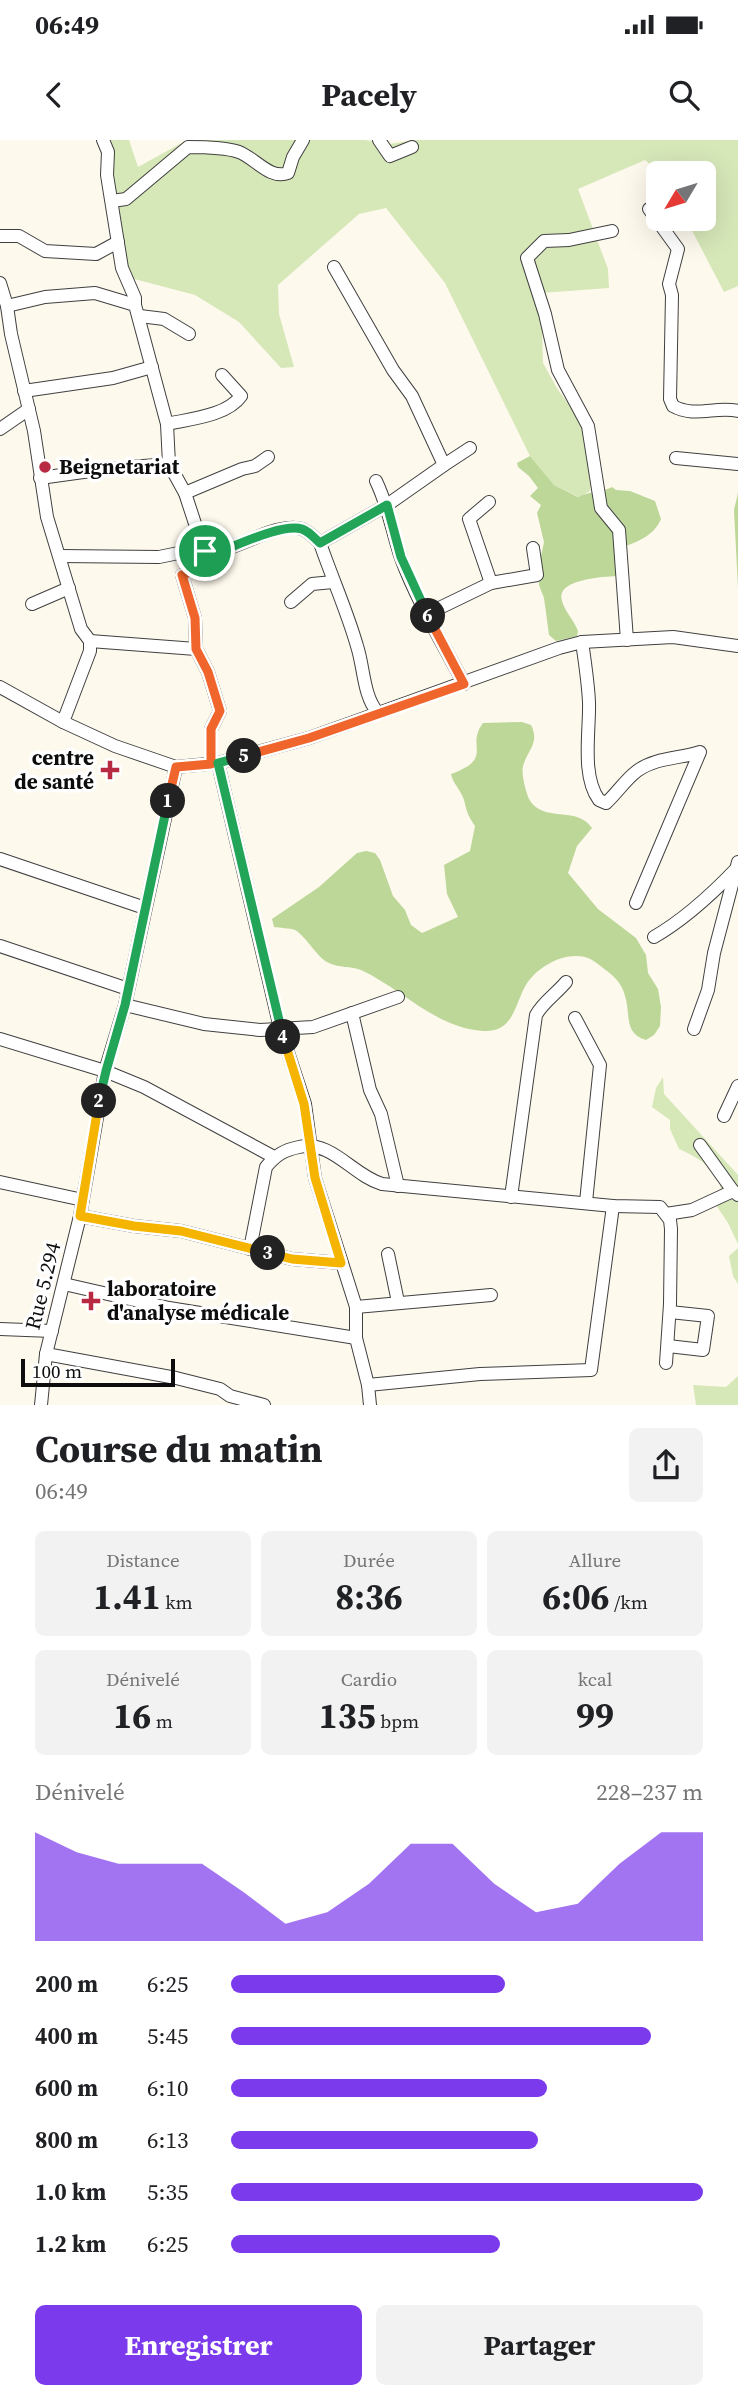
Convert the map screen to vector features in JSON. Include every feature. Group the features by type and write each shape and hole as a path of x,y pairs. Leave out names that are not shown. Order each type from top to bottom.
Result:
{"street":[{"path":"103,140 108,152 107,175 122,268 136,303 167,424 169,464 185,493 204,549 202,568 182,575 195,618 196,649 208,672 220,711 211,729 215,763 280,1028 304,1104 315,1178 356,1307 356,1338 368,1385 370,1405"},
{"path":"112,201 125,200 188,147 237,151 281,176 288,173 303,140"},
{"path":"379,140 390,156 412,147"},
{"path":"612,231 569,240 544,241 527,258 545,314 558,370 588,426 601,508 619,530 627,640"},
{"path":"665,231 678,249 669,284 672,295 670,399 673,406 689,413 731,409 738,411"},
{"path":"0,236 19,236 45,251 96,254 118,242"},
{"path":"334,267 393,370 412,396 444,465"},
{"path":"0,283 29,409 47,517 81,629 90,641 90,651 63,722"},
{"path":"7,306 45,297 95,293 136,303 189,334"},
{"path":"0,342 12,334"},
{"path":"24,391 113,378 152,367"},
{"path":"167,424 210,414 228,408 237,401 241,396 222,375"},
{"path":"0,429 29,409"},
{"path":"320,543 387,505 470,448"},
{"path":"185,493 255,466 268,457"},
{"path":"676,458 738,464"},
{"path":"40,478 169,464"},
{"path":"376,481 387,505 401,557 464,684"},
{"path":"489,502 469,519 491,583"},
{"path":"60,556 159,556 204,549 216,553 282,530 300,528 320,543 358,648 373,708 378,713"},
{"path":"427,614 491,583 537,575 533,548"},
{"path":"291,602 312,584 333,582"},
{"path":"32,604 69,588"},
{"path":"0,687 63,722 115,746 176,767 215,763 309,738 582,642 673,637 738,646"},
{"path":"90,641 196,649"},
{"path":"582,642 589,703 587,752 598,800 606,803 626,780 647,765 700,752 636,904"},
{"name":"Rue 5.294","path":"41,1405 47,1354 80,1216 106,1071 125,1005 176,767"},
{"path":"0,859 145,908"},
{"path":"654,937 677,924 708,898 737,866"},
{"path":"694,1028 708,990 714,953 737,866"},
{"path":"0,946 128,989"},
{"path":"511,1197 537,1015 540,1006 566,982"},
{"path":"125,1005 214,1025 260,1030 313,1027 398,997"},
{"path":"352,1013 370,1090 381,1114 398,1186"},
{"path":"575,1018 600,1065 586,1202"},
{"path":"0,1039 106,1071 168,1099 274,1157"},
{"path":"724,1116 738,1086"},
{"path":"250,1249 266,1167 274,1157 286,1150 311,1144 324,1148 375,1182 511,1197 660,1208 666,1214 671,1228 670,1312 666,1363"},
{"path":"666,1214 692,1210 735,1193 700,1145"},
{"path":"0,1182 83,1200"},
{"path":"368,1385 480,1374 591,1370 613,1206"},
{"path":"80,1216 181,1231 292,1259 341,1263"},
{"path":"388,1254 398,1303"},
{"path":"64,1284 169,1308 356,1338"},
{"path":"356,1307 491,1296"},
{"path":"667,1346 703,1350 708,1316 670,1312"},
{"path":"0,1329 52,1331"},
{"path":"47,1354 176,1378 220,1389 228,1401 264,1405"}],"green space":[{"path":"99,140 129,140 138,167 187,140 365,140 389,144 416,140 738,140 738,286 724,292 692,231 716,231 716,161 645,160 578,189 608,269 609,288 541,293 543,363 558,390 583,423 591,482 590,491 579,497 554,485 530,456 445,283 386,208 359,214 278,285 279,314 294,367 281,368 239,322 195,295 123,276"},
{"path":"530,456 554,485 578,497 612,487 630,491 655,501 661,519 649,534 619,548 620,567 616,576 582,581 566,588 562,601 578,631 577,636 556,641 549,635 544,598 539,585 539,566 544,542 537,513 541,505 530,496 538,488 517,463"},
{"path":"738,493 738,588 734,510"},
{"path":"522,722 531,725 534,737 523,769 529,799 543,811 578,817 592,828 577,846 568,873 598,909 636,938 646,955 648,973 658,989 661,1007 660,1026 654,1035 646,1040 631,1028 624,991 619,983 599,964 585,957 560,959 537,972 526,985 507,1023 493,1030 483,1031 450,1023 361,970 329,963 295,930 274,927 272,919 319,887 357,853 366,851 375,853 380,860 393,896 405,910 411,925 422,933 458,917 447,894 444,865 470,851 475,826 451,774 472,763 476,757 478,731 483,723"},
{"path":"663,1077 664,1094 738,1175 738,1244 710,1196 721,1191 717,1177 700,1160 679,1149 670,1129 670,1120 652,1107 656,1088"},
{"path":"738,1248 738,1284 733,1276 729,1256"},
{"path":"738,1376 738,1405 696,1405 693,1385 726,1387"}],"place":[{"name":"Beignetariat","path":"45,467"},
{"name":"centre de santé","path":"110,770"},
{"name":"laboratoire d'analyse médicale","path":"91,1301"}],"route":[{"path":"387,505 401,557 412,584 464,684 309,738 218,763 280,1028 304,1104 315,1178 341,1263 292,1259 181,1231 80,1216 106,1071 125,1005 176,767 211,764 209,739 220,711 208,672 196,649 195,618 182,575 202,568 205,551 216,553 282,530 300,528 320,543 387,505"}]}
